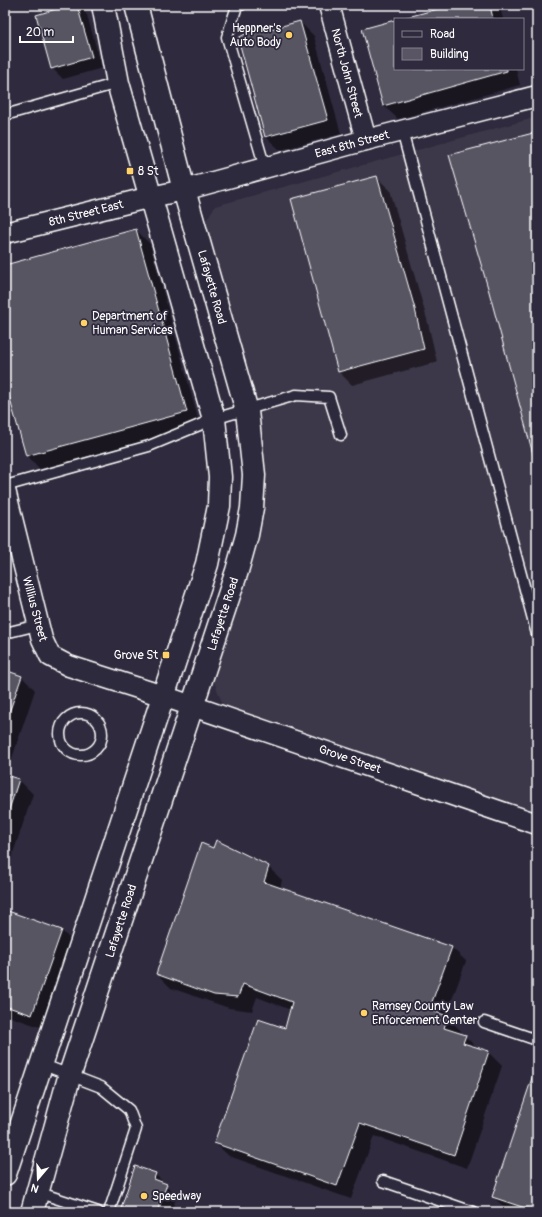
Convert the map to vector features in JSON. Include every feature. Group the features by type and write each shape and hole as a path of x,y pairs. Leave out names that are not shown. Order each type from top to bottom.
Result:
{"main road":[{"name":"Lafayette Road","path":"34,1202 70,1074 237,571 252,508 254,475 247,411 167,193 118,83 103,5"},
{"name":"Lafayette Road","path":"5,1174 25,1119 41,1064 207,564 215,532 219,506 220,477 214,419 167,193 136,5"}],"street":[{"name":"North John Street","path":"329,5 366,140"},
{"name":"East 8th Street","path":"167,193 537,96"},
{"name":"8th Street East","path":"5,232 167,193"},
{"name":"Willius Street","path":"5,490 38,625 42,639 50,656 69,666 163,696"},
{"name":"Grove Street","path":"163,696 537,824"}],"lane":[{"path":"242,5 237,6 227,37 265,168"},
{"path":"5,115 118,83"},
{"path":"402,131 537,634"},
{"path":"5,486 149,446 214,419 247,411 296,395 329,397 341,435"},
{"path":"5,633 38,625"},
{"path":"87,714 95,719 100,726 102,735 100,743 90,753 75,755 67,750 62,744 60,736 61,727 70,716 87,714"},
{"path":"484,1022 537,1040"},
{"path":"41,1064 101,1087 129,1110 136,1129 109,1212"},
{"path":"383,1181 473,1212"},
{"path":"34,1202 98,1212"}],"shaded area":[{"path":"537,117 537,812 223,705 212,676 245,586 262,523 263,447 204,224 215,206"}],"building":[{"path":"70,5 77,5 92,57 51,69 36,15"},
{"path":"453,5 490,5 493,18 404,18"},
{"path":"394,20 394,70 507,71 383,106 362,29"},
{"path":"300,21 328,120 265,137 238,38 252,30 271,29"},
{"path":"537,132 537,469 488,288 449,155"},
{"path":"377,176 415,309 424,349 338,372 291,199"},
{"name":"Department of Human Services","path":"136,229 187,412 26,456 5,382 5,265"},
{"path":"5,670 22,676 5,724"},
{"path":"5,775 19,779 5,822"},
{"name":"Ramsey County Law Enforcement Center","path":"216,840 269,866 264,882 452,947 429,1010 448,1016 444,1028 466,1035 463,1043 489,1051 454,1155 360,1123 337,1186 214,1143 258,1019 285,1028 292,1002 243,984 238,997 214,995 156,974 201,843 213,848"},
{"path":"5,910 62,930 32,1015 5,1006"},
{"path":"533,1075 537,1076 537,1212 492,1197"},
{"name":"Speedway","path":"135,1166 156,1173 154,1179 167,1184 157,1212 132,1212 121,1208"}],"place":[{"name":"Heppner's Auto Body","path":"289,35"},
{"name":"8 St","path":"130,171"},
{"name":"Department of Human Services","path":"84,323"},
{"name":"Grove St","path":"166,655"},
{"name":"Ramsey County Law Enforcement Center","path":"364,1013"},
{"name":"Speedway","path":"144,1196"}]}
